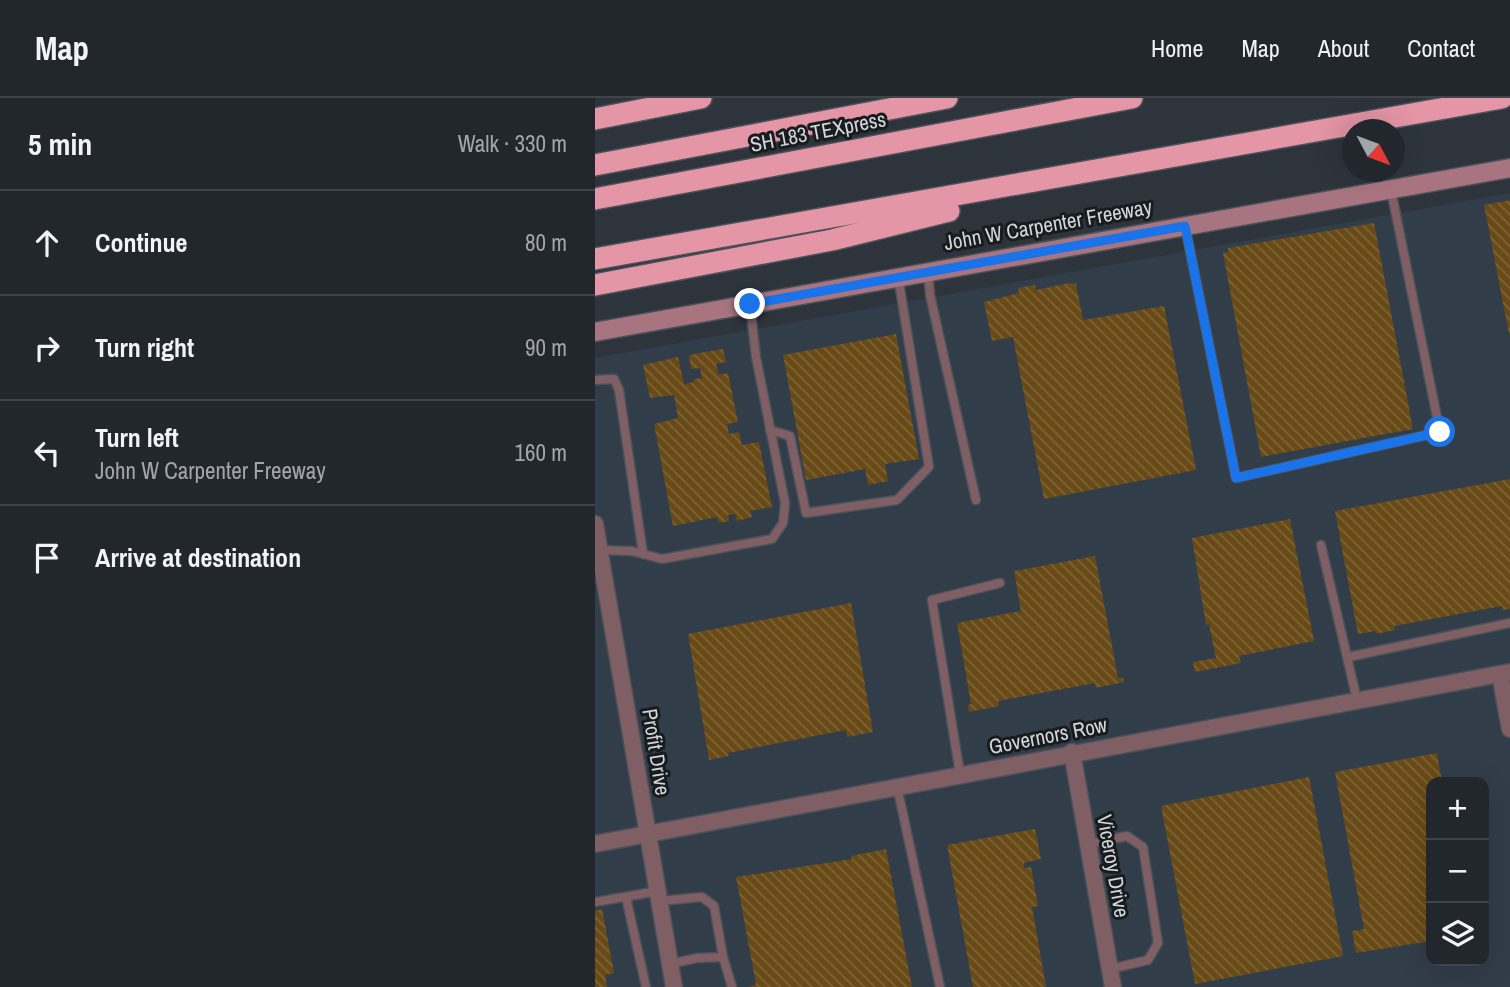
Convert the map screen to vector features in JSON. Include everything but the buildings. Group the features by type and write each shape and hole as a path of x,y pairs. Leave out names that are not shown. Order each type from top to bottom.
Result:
{"highway":[{"path":"595,119 701,98"},
{"name":"SH 183 TEXpress","path":"595,164 947,98"},
{"name":"SH 183 TEXpress","path":"595,199 1132,98"},
{"name":"John W Carpenter Freeway","path":"595,259 1502,98"},
{"path":"595,285 832,240 1123,167"}],"main road":[{"name":"John W Carpenter Freeway","path":"595,332 1510,168"}],"street":[{"name":"Profit Drive","path":"595,524 597,550 674,987"},
{"name":"Governors Row","path":"595,844 1072,752 1505,673"},
{"path":"1505,673 1510,729"},
{"name":"Viceroy Drive","path":"1072,752 1113,987"}],"lane":[{"path":"1185,226 1236,478 1440,432 1391,190"},
{"path":"928,271 930,295 976,500"},
{"path":"770,430 790,436 806,513 897,500 929,467 898,276"},
{"path":"597,550 643,554 661,559 772,538 783,523 785,503 756,357 750,304"},
{"path":"595,380 614,379 619,390 643,554"},
{"path":"1321,545 1357,700"},
{"path":"960,774 933,600 999,583"},
{"path":"1348,657 1510,623"},
{"path":"897,786 940,987"},
{"path":"1088,844 1127,836 1143,847 1158,943 1148,960 1110,969"},
{"path":"626,897 646,987"},
{"path":"595,902 626,897 702,897 713,906 732,987"},
{"path":"670,964 697,958 723,957"}],"shaded area":[{"path":"1510,193 1510,987 595,987 595,358"}],"route":[{"path":"750,304 1185,226 1236,478 1440,432"}]}
